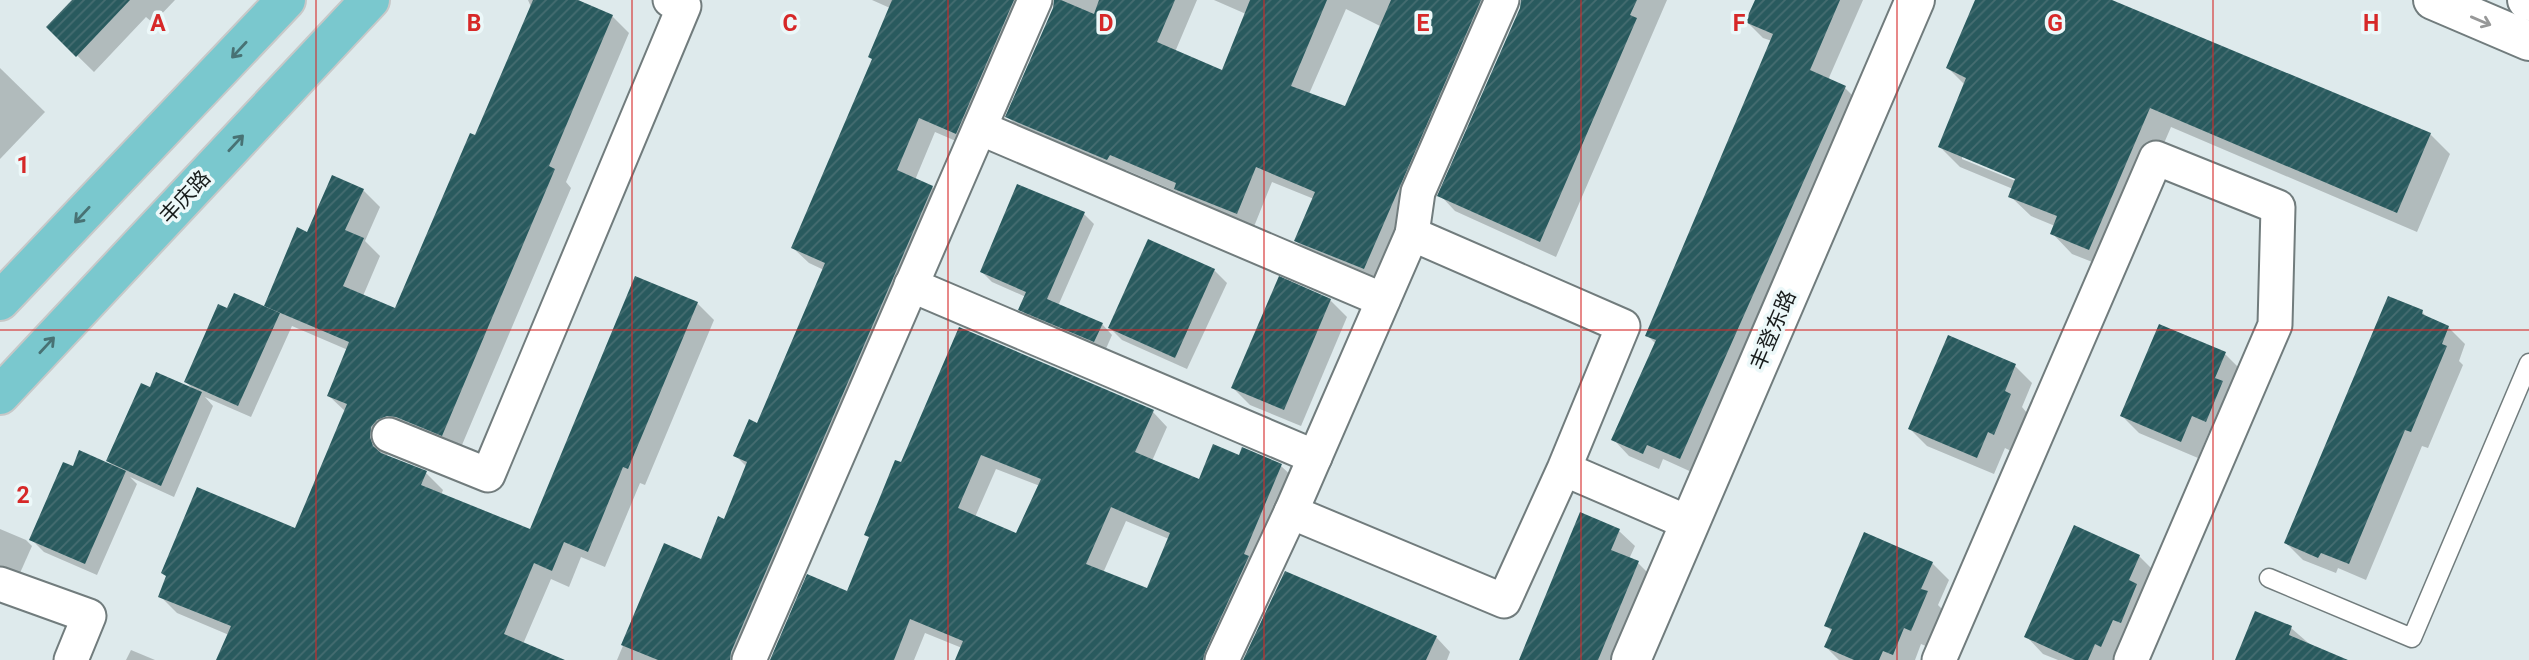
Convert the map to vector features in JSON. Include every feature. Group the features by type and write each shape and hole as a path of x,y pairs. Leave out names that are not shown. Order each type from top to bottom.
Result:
{"main road":[{"path":"0,301 286,0"},
{"name":"丰庆路","path":"0,395 370,0"}],"street":[{"path":"749,660 1035,0"},
{"path":"1222,660 1291,512 1412,234 1418,192 1502,0"},
{"name":"丰登东路","path":"1631,660 1915,0"},
{"path":"2433,0 2529,41"},
{"path":"388,435 488,475 681,2"},
{"path":"979,128 1383,300"},
{"path":"1939,660 2156,158 2277,207 2275,324 2131,660"},
{"path":"1291,512 1504,601 1564,469 1623,326 1412,234"},
{"path":"911,285 1315,457"},
{"path":"1564,469 1689,523"},
{"path":"0,584 89,616 71,660"}],"lane":[{"path":"2269,578 2412,638 2529,363"}],"building":[{"path":"72,0 130,0 76,57 46,27"},
{"path":"533,0 578,0 613,15 549,166 555,169 442,436 396,417 387,416 377,420 371,427 370,437 373,446 381,453 427,471 421,485 530,529 635,276 698,302 628,469 623,467 588,552 564,542 552,571 534,563 504,634 565,660 216,660 231,626 158,597 166,576 161,573 197,487 295,528 347,404 327,396 349,342 264,306 297,227 307,232 332,175 364,189 345,230 364,238 343,286 395,308 470,133 475,135"},
{"path":"892,0 1014,0 956,134 919,118 897,170 933,186 731,652 730,660 658,660 621,645 664,543 701,559 718,516 724,519 747,462 733,456 749,419 757,423 825,263 791,248 872,59 868,57"},
{"path":"1054,0 1061,0 1094,14 1099,0 1175,0 1157,42 1222,70 1250,0 1327,0 1291,86 1345,106 1391,0 1481,0 1364,269 1294,241 1315,192 1256,167 1237,214 1174,189 1176,183 1110,155 1107,160 1005,117 1053,8"},
{"path":"1521,0 1637,0 1630,15 1637,18 1540,242 1437,196 1520,8"},
{"path":"1755,0 1840,0 1810,70 1846,86 1680,459 1647,445 1643,454 1611,440 1656,340 1645,336 1773,34 1745,22"},
{"path":"1975,0 2112,0 2431,133 2397,213 2150,108 2089,250 2050,234 2057,216 2008,197 2015,179 1938,147 1966,78 1946,68"},
{"path":"1017,184 1085,212 1047,299 1103,323 1094,342 1018,310 1026,292 980,272"},
{"path":"1148,239 1215,269 1175,358 1108,328"},
{"path":"1279,276 1331,299 1284,410 1231,388"},
{"path":"234,293 280,313 238,406 184,382 218,304 227,308"},
{"path":"2388,296 2423,310 2422,314 2449,326 2442,344 2447,346 2411,432 2405,430 2349,564 2321,553 2318,558 2284,543"},
{"path":"2159,324 2226,352 2215,378 2223,381 2206,422 2192,416 2181,442 2120,416"},
{"path":"959,327 1154,410 1135,452 1199,479 1213,444 1239,455 1242,447 1282,464 1244,554 1249,556 1203,660 955,660 963,641 910,619 894,660 770,660 807,574 847,591 869,537 864,535 895,460 901,462","holes":["981,455 1041,479 1016,533 958,508","1111,507 1170,533 1147,588 1086,564"]},
{"path":"1948,335 2016,364 2005,391 2011,394 1994,435 1988,432 1977,458 1908,429"},
{"path":"156,372 202,392 161,486 106,461 141,383 150,387"},
{"path":"79,450 126,471 85,564 29,540 63,462 73,466"},
{"path":"1580,512 1620,529 1611,550 1639,561 1598,660 1519,660"},
{"path":"2074,525 2140,555 2129,580 2137,584 2121,623 2113,620 2101,647 2095,644 2088,660 2075,660 2024,637"},
{"path":"1864,532 1933,562 1921,589 1928,591 1911,631 1904,628 1893,655 1883,651 1879,660 1854,660 1824,647 1832,629 1824,626"},
{"path":"1285,571 1437,636 1426,660 1243,660"},
{"path":"2255,611 2292,626 2289,635 2348,660 2235,660"}]}
